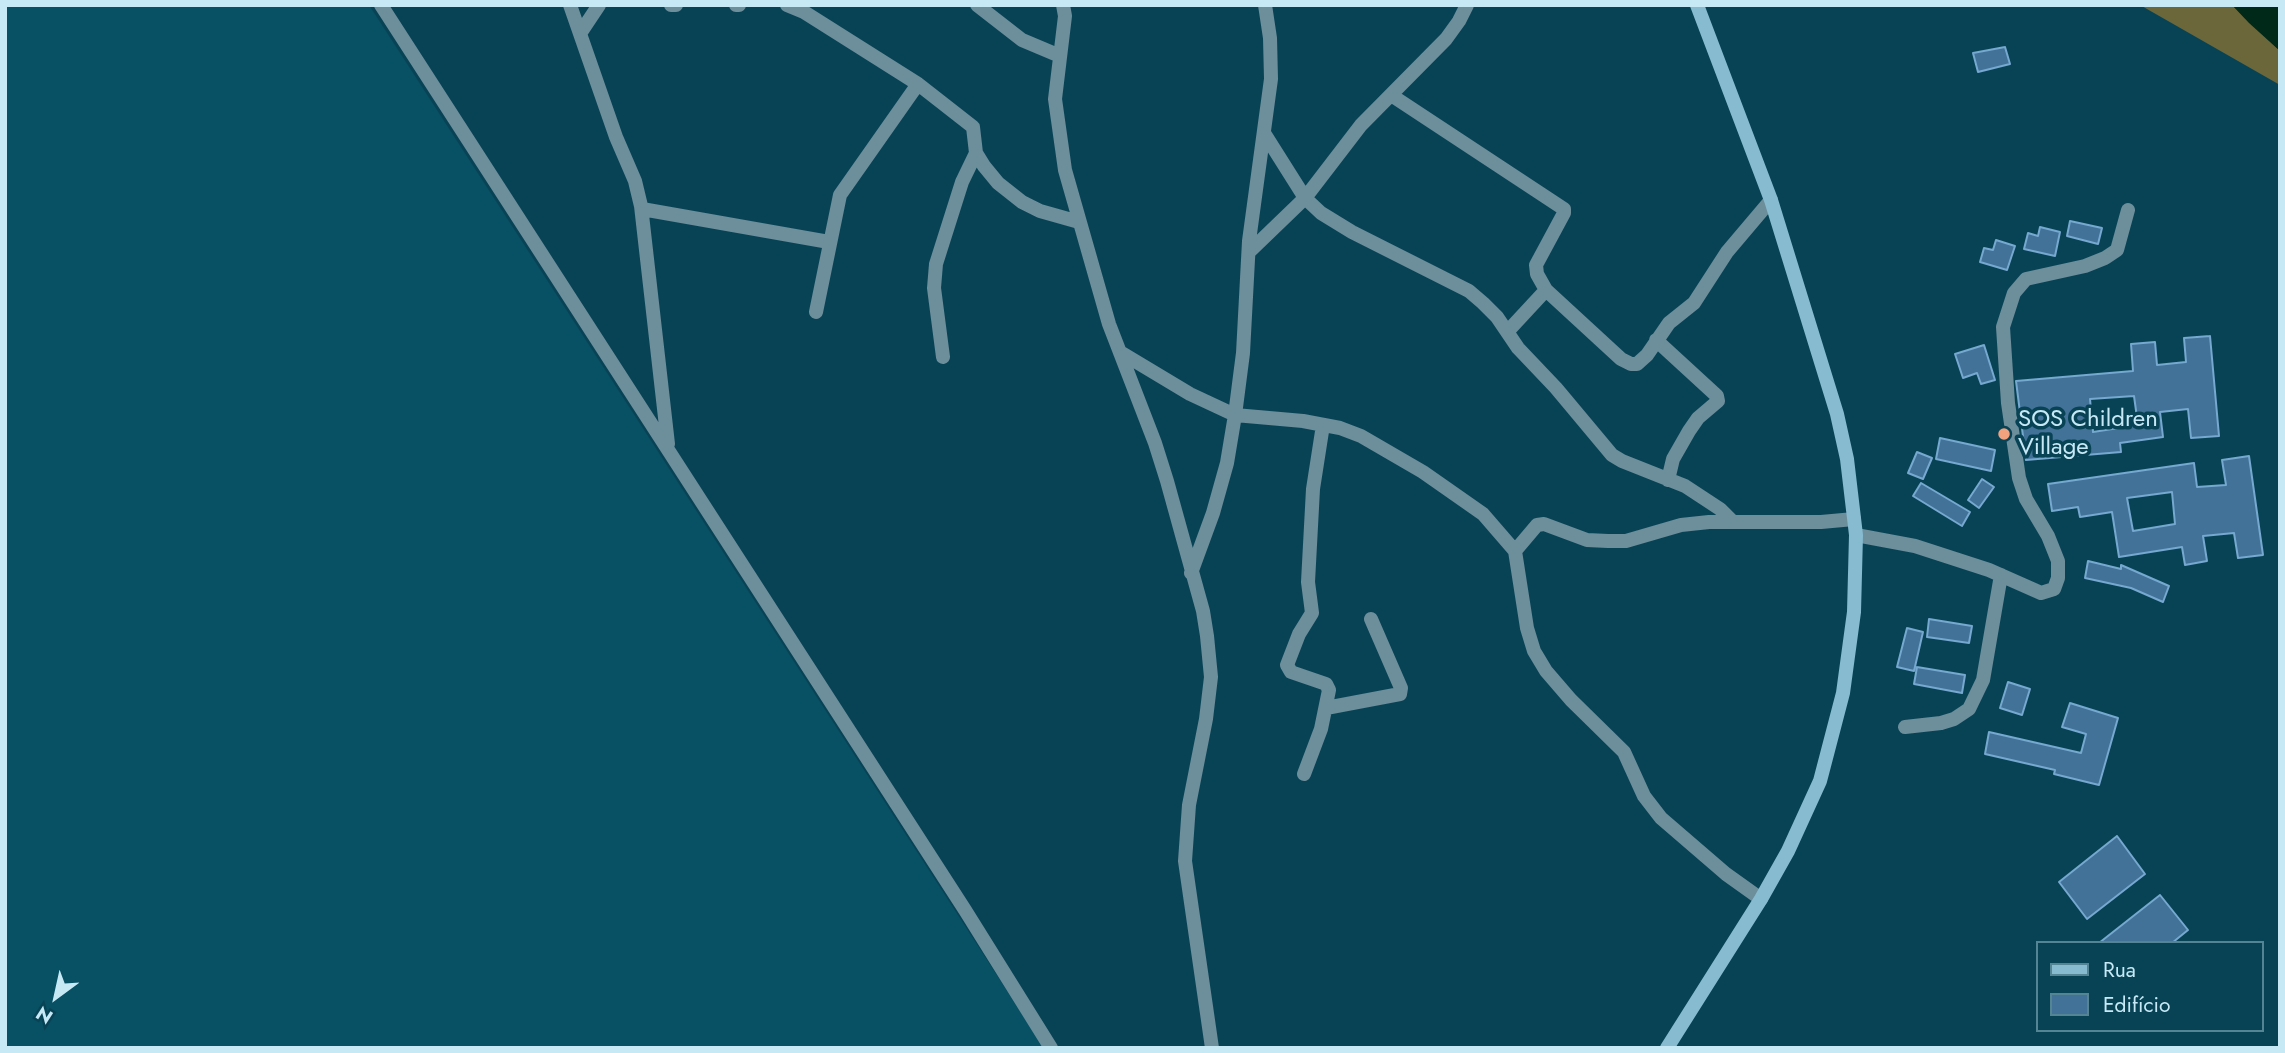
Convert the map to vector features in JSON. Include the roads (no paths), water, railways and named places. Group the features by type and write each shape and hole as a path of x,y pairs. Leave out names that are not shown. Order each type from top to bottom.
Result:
{"main road":[{"path":"1667,1048 1760,899 1793,839 1819,782 1843,693 1854,612 1856,535 1847,460 1837,414 1771,200 1698,5"}],"street":[{"path":"381,5 669,449 1051,1048"},
{"path":"570,5 635,181 642,209 669,449"},
{"path":"581,32 599,5"},
{"path":"788,5 806,9 918,84 973,127 976,153 984,166 998,183 1022,202 1040,211 1079,222"},
{"path":"977,5 1022,40 1060,56"},
{"path":"1063,5 1065,16 1055,99 1065,170 1097,288 1155,443 1203,611 1211,677 1206,719 1189,805 1185,861 1212,1048"},
{"path":"1191,573 1227,463 1236,415 1249,252 1271,57 1265,5"},
{"path":"1249,252 1305,198 1361,125 1446,39 1467,5"},
{"path":"816,312 840,195 918,84"},
{"path":"1391,95 1564,209 1536,265 1537,274 1546,290 1621,359 1631,364 1647,355 1669,323 1694,303 1727,252 1771,200"},
{"path":"1264,134 1305,198 1321,213 1352,232 1469,291 1497,317 1511,339 1556,388 1603,446 1622,461 1703,497 1733,522"},
{"path":"943,357 934,288 936,264 962,182 976,153"},
{"path":"642,209 830,242"},
{"path":"1856,535 1915,546 2001,575 2041,593 2054,589 2059,578 2058,561 2048,536 2026,499 2019,478 2008,403 2003,327 2014,293 2026,279 2085,266 2116,250 2128,209"},
{"path":"1508,331 1546,290"},
{"path":"1656,340 1717,396 1718,401 1698,418 1689,431 1673,459 1668,480"},
{"path":"1120,352 1190,394 1236,415 1322,425 1361,436 1483,514 1515,551 1527,628 1534,650 1546,671 1570,701 1623,752 1644,796 1661,818 1726,874 1760,899"},
{"path":"1304,774 1321,729 1329,690 1326,684 1291,672 1287,665 1299,634 1312,613 1308,582 1313,489 1322,425"},
{"path":"1515,551 1537,525 1544,524 1587,540 1626,541 1681,525 1854,519"},
{"path":"1905,727 1941,723 1954,719 1969,709 1983,680 2001,575"},
{"path":"1326,708 1400,694 1401,688 1371,619"}],"place":[{"name":"SOS Children Village","path":"2004,434"}]}
